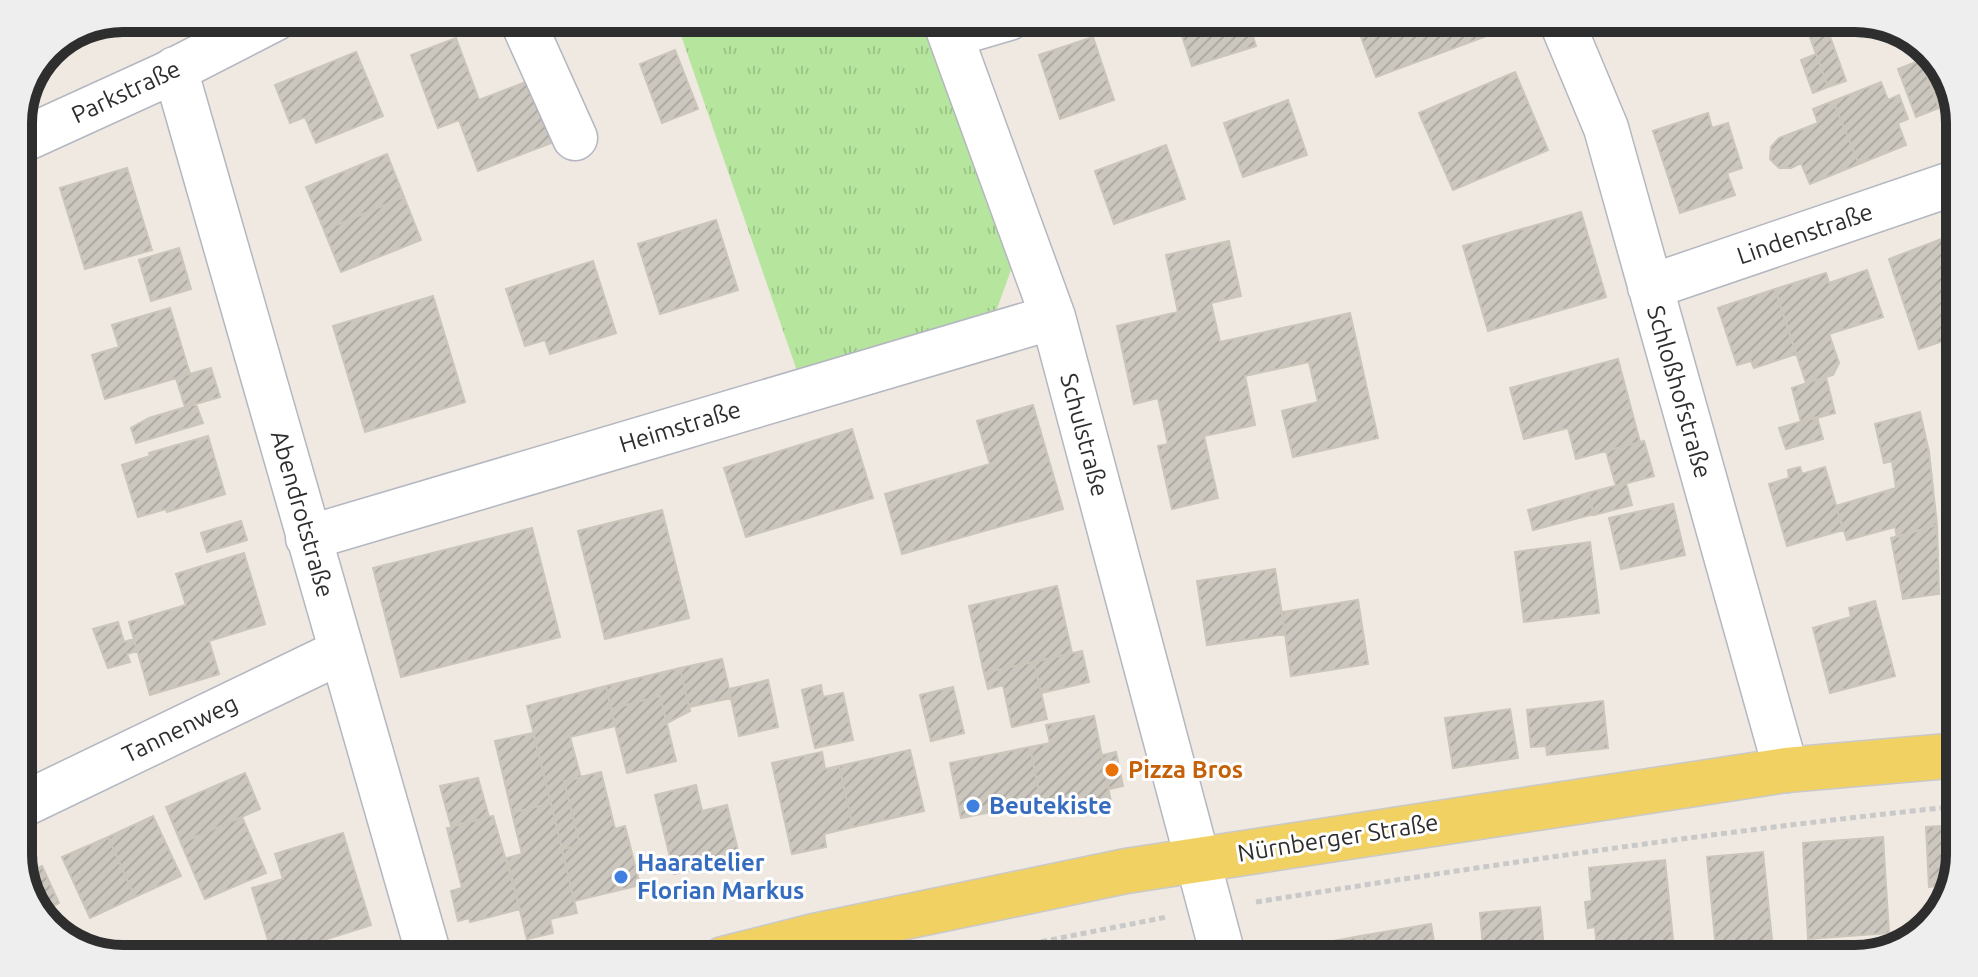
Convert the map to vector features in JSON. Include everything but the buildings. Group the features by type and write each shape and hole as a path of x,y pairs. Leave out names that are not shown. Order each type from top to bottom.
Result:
{"main road":[{"name":"Nürnberger Straße","path":"778,945 1103,875 1786,770 1946,756"}],"street":[{"name":"Parkstraße","path":"32,135 248,32"},
{"path":"527,32 575,138"},
{"name":"Schulstraße","path":"949,32 1053,317 1220,945"},
{"name":"Schloßhofstraße","path":"1566,32 1606,128 1786,770"},
{"name":"Abendrotstraße","path":"175,69 426,945"},
{"name":"Lindenstraße","path":"1650,287 1946,186"},
{"name":"Heimstraße","path":"308,538 1053,317"},
{"name":"Tannenweg","path":"32,800 342,651"}],"path":[{"path":"1025,945 1211,909 1531,858 1794,823 1946,807"}],"green space":[{"path":"680,32 924,32 1012,267 997,309 797,371"}],"place":[{"name":"Pizza Bros","path":"1112,770"},
{"name":"Beutekiste","path":"973,806"},
{"name":"Haaratelier Florian Markus","path":"621,877"}]}
